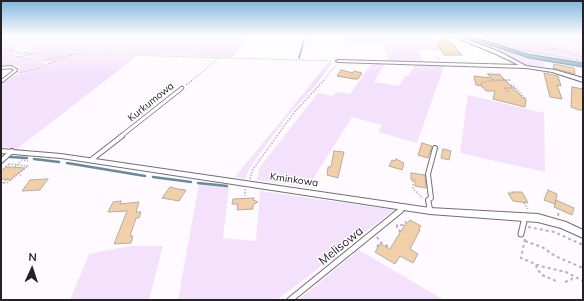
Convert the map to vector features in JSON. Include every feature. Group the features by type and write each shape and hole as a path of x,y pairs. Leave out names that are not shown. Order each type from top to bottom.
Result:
{"street":[{"path":"490,50 526,67"},
{"path":"338,61 526,67 553,71 583,80"},
{"name":"Kminkowa","path":"1,150 91,160 427,211 525,217 550,221 583,234"}],"lane":[{"path":"1,68 11,67 16,70 1,81"},
{"name":"Kurkumowa","path":"91,160 182,88"},
{"path":"427,211 428,200 431,198 428,174 436,148"},
{"path":"1,161 12,151"},
{"name":"Melisowa","path":"290,300 374,233 401,210 401,207"},
{"path":"521,234 525,217"}],"path":[{"path":"522,50 583,61"},
{"path":"561,50 583,57"},
{"path":"1,51 338,61"},
{"path":"1,62 21,51"},
{"path":"1,62 23,57 36,52"},
{"path":"15,74 42,68 74,53"},
{"path":"43,61 69,55"},
{"path":"12,56 43,61 49,64"},
{"name":"Kurkumowa","path":"182,88 220,57"},
{"path":"248,185 253,169 257,163 293,114 308,99 338,61"},
{"path":"495,81 487,74 500,74 504,81"},
{"path":"483,88 481,83 510,80"},
{"path":"511,85 516,88 526,100"},
{"path":"506,91 508,91 505,88 516,88"},
{"path":"15,167 22,160 28,161"},
{"path":"1,171 9,164 28,166 20,175 7,183 2,183"},
{"path":"2,183 8,178"},
{"path":"413,181 413,190 423,196 427,211"},
{"path":"399,232 400,230 397,228 397,225 403,225 406,221"},
{"path":"583,246 554,232 528,227 521,258 536,265 562,270 583,281"},
{"path":"374,233 380,242 389,247"},
{"path":"525,241 542,247 555,256 583,268"},
{"path":"377,247 380,242"},
{"path":"536,265 537,269 542,275 556,282"},
{"path":"565,282 571,280 574,276"}],"shaded area":[{"path":"1,50 14,50 11,52 16,53 1,61"},
{"path":"28,50 238,50 233,57"},
{"path":"385,50 418,50 424,63 389,62"},
{"path":"419,50 443,50 444,51"},
{"path":"491,50 504,50 529,58 583,68 544,62 544,67 526,66"},
{"path":"515,50 583,50 583,63 527,54"},
{"path":"19,52 137,56 17,149 1,147 1,84 15,75 37,70 50,65 50,62 47,60 16,54"},
{"path":"24,58 47,64 39,69 14,74 20,69 19,66 1,66 1,63"},
{"path":"329,62 332,63 317,84 287,117 256,159 248,171 246,179 235,177"},
{"path":"372,63 385,64 374,82 399,86 405,76 408,76 415,65 444,66 417,143 378,132 382,125 352,117 308,187 257,180 260,167 318,93 333,96 337,92 350,94"},
{"path":"468,95 544,113 545,172 460,153"},
{"path":"199,184 229,187 223,238 256,241 260,191 394,210 277,300 178,300"},
{"path":"130,246 163,246 149,300 70,300 89,254"},
{"path":"359,250 444,300 298,300"}],"water":[{"path":"505,50 515,50 527,54 583,63 583,67 529,58"}],"building":[{"path":"441,50 458,50 462,55 444,55"},
{"path":"554,64 574,68 575,74 553,68"},
{"path":"341,70 353,73 354,71 362,73 358,79 337,76"},
{"path":"544,73 558,76 561,86 557,85 562,99 550,97"},
{"path":"488,74 500,75 523,98 526,99 525,107 493,99 495,91 486,91 482,86 476,85 474,76 491,78"},
{"path":"572,87 583,89 583,110 571,107"},
{"path":"422,143 432,146 428,158 418,155"},
{"path":"443,149 451,151 449,160 441,158"},
{"path":"334,151 344,152 338,178 327,175 328,167 331,167"},
{"path":"396,159 404,163 402,170 389,166 392,160 395,161"},
{"path":"6,167 25,168 10,180 1,179 1,172"},
{"path":"411,173 425,175 426,188 415,186 415,180 411,180"},
{"path":"48,179 40,190 22,191 30,180"},
{"path":"170,187 186,190 179,201 162,198"},
{"path":"548,190 557,194 555,204 544,200"},
{"path":"512,192 522,192 528,203 513,201 508,193 513,193"},
{"path":"254,198 253,200 258,202 253,205 253,209 237,210 238,204 232,204 233,199"},
{"path":"556,200 574,208 572,215 554,207"},
{"path":"121,201 120,204 139,202 136,212 141,212 139,218 136,218 130,236 133,236 131,243 114,244 127,211 108,212 113,202"},
{"path":"410,220 421,226 410,249 418,254 413,263 400,256 395,264 375,252 380,244 390,249 406,223"}],"waterway":[{"path":"299,58 301,50"},
{"path":"10,157 27,158"},
{"path":"34,159 59,162"},
{"path":"67,163 145,176"},
{"path":"153,177 191,182"},
{"path":"198,183 227,186"}]}
